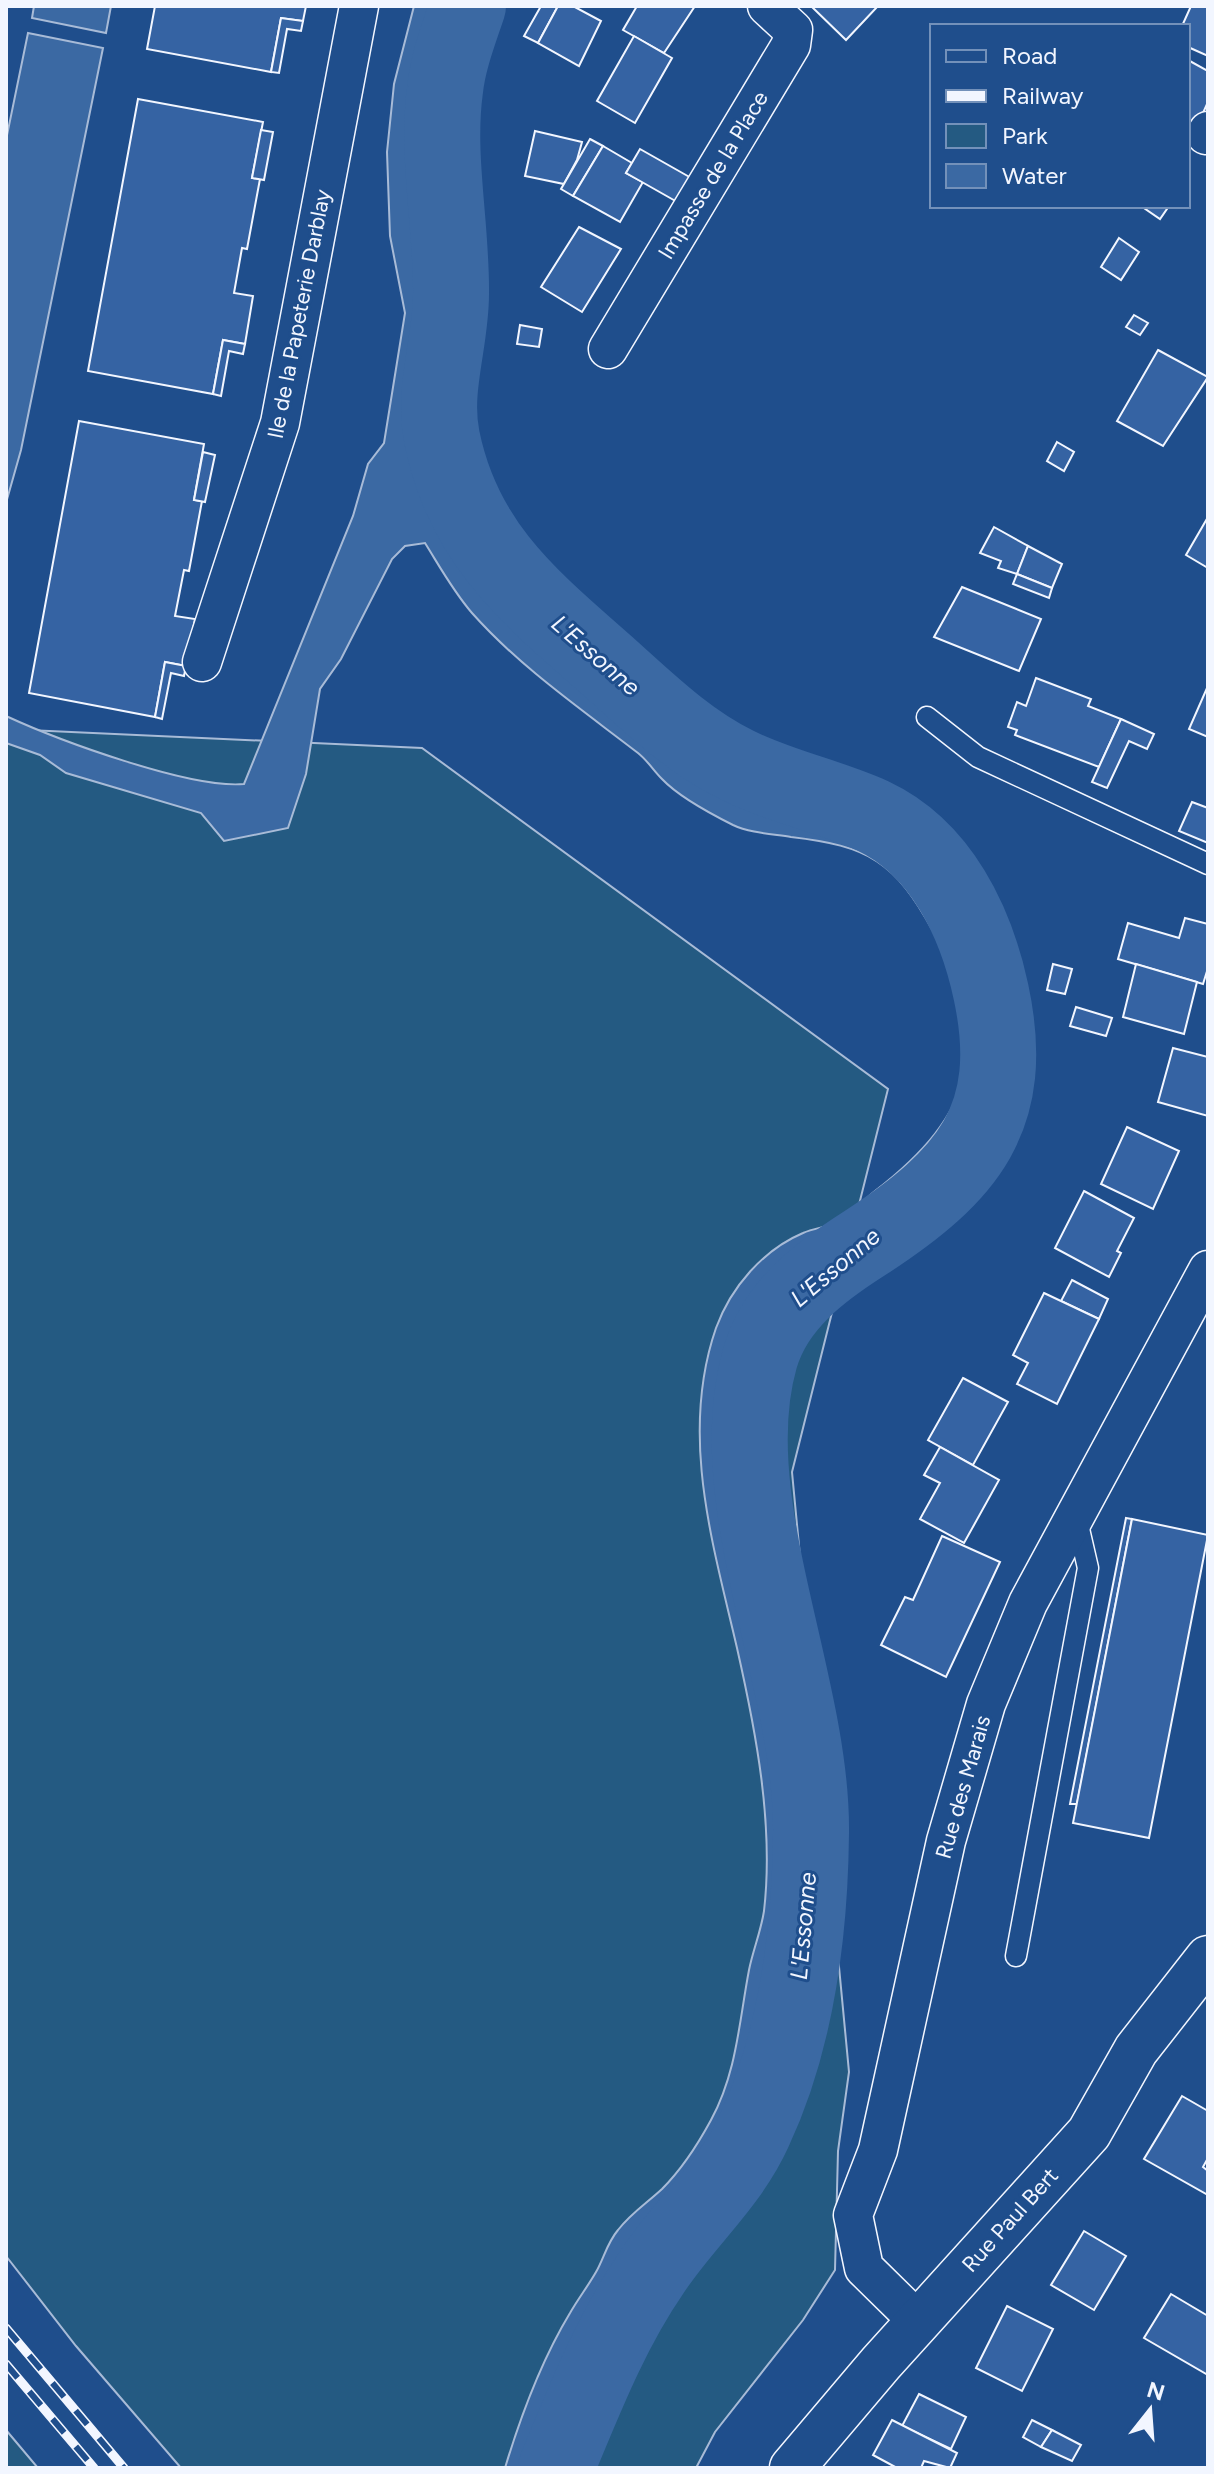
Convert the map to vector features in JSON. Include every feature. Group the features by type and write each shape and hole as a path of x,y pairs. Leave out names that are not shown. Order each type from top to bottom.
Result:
{"street":[{"name":"Ile de la Papeterie Darblay","path":"202,662 280,423 359,6"},
{"name":"Impasse de la Place","path":"608,349 791,45 793,30 767,6"},
{"name":"Rue des Marais","path":"919,2322 864,2268 853,2215 878,2150 946,1841 986,1704 1028,1603 1208,1270"},
{"name":"Rue Paul Bert","path":"792,2468 1089,2133 1136,2050 1208,1958"}],"lane":[{"path":"927,717 978,757 1208,864"},
{"path":"1016,1956 1088,1568 1076,1516"}],"green space":[{"path":"6,729 422,748 888,1089 792,1472 849,2072 838,2151 835,2270 803,2320 715,2432 696,2468 181,2468 76,2346 6,2256"},
{"path":"6,2430 38,2468 6,2468"}],"water":[{"path":"34,6 111,6 106,33 32,18"},
{"path":"414,6 468,6 449,68 443,115 451,294 439,402 442,438 452,476 484,540 505,568 554,618 686,733 719,756 754,773 873,816 918,847 952,890 976,939 991,992 998,1036 997,1075 990,1109 977,1140 932,1193 832,1265 802,1291 777,1322 760,1358 751,1413 751,1471 759,1532 808,1775 810,1871 798,1985 781,2060 769,2096 744,2151 637,2295 599,2368 556,2468 505,2468 541,2369 611,2240 628,2218 676,2174 701,2138 720,2102 732,2065 749,1970 764,1911 767,1845 757,1745 710,1529 700,1449 700,1409 705,1368 716,1328 730,1298 762,1260 788,1240 843,1219 909,1162 935,1134 954,1105 965,1074 968,1043 964,1008 952,971 919,907 892,873 860,852 840,846 740,828 677,792 638,753 552,687 491,633 459,596 425,543 405,546 392,559 341,659 320,689 306,774 288,828 224,841 201,813 66,773 40,755 6,743 6,716 90,749 159,771 191,779 244,784 353,516 368,464 384,443 405,313 390,236 387,152 394,84"},
{"path":"28,33 103,48 21,450 6,503 6,140"}],"building":[{"path":"155,6 306,6 303,21 281,18 271,72 147,49"},
{"path":"541,6 558,6 538,43 524,36"},
{"path":"558,6 573,6 601,21 579,66 538,43"},
{"path":"637,6 695,6 664,53 623,30"},
{"path":"811,6 878,6 846,40"},
{"path":"1191,6 1208,6 1208,56 1190,48 1190,24 1183,24"},
{"path":"281,18 303,21 301,31 287,29 279,73 271,72"},
{"path":"634,36 672,58 635,123 597,101"},
{"path":"1190,61 1208,71 1208,102 1192,137"},
{"path":"138,99 263,122 252,178 260,179 247,249 242,248 234,293 253,296 245,344 223,340 213,394 88,371"},
{"path":"261,130 273,132 264,180 252,178"},
{"path":"535,131 582,142 577,160 564,184 525,176"},
{"path":"590,139 603,146 573,196 561,189"},
{"path":"603,146 632,163 626,173 643,182 620,222 573,196"},
{"path":"640,149 693,179 679,203 626,173"},
{"path":"1144,208 1168,208 1160,219"},
{"path":"579,227 621,249 582,312 541,287"},
{"path":"1119,238 1139,252 1121,280 1101,267"},
{"path":"1134,315 1148,323 1140,335 1126,327"},
{"path":"520,325 542,329 539,347 517,344"},
{"path":"223,340 245,344 243,354 229,351 221,396 213,394"},
{"path":"1158,350 1208,377 1163,446 1117,421"},
{"path":"79,421 204,444 194,500 202,501 189,571 184,570 175,616 195,619 186,666 165,662 155,717 29,693"},
{"path":"1057,442 1074,452 1064,471 1047,461"},
{"path":"203,452 215,455 205,502 194,500"},
{"path":"1208,517 1208,568 1186,555"},
{"path":"994,527 1028,546 1017,574 998,568 1001,561 980,553"},
{"path":"1028,546 1062,564 1052,588 1017,574"},
{"path":"1017,574 1052,588 1049,598 1013,584"},
{"path":"962,587 1041,619 1019,671 934,637"},
{"path":"165,662 186,666 184,676 171,673 162,719 155,717"},
{"path":"1036,678 1091,699 1088,706 1121,719 1099,767 1015,735 1017,730 1008,727 1017,702 1026,706"},
{"path":"1208,689 1208,737 1189,729"},
{"path":"1121,719 1154,734 1147,749 1129,741 1107,788 1092,782"},
{"path":"1192,802 1208,808 1208,843 1179,831"},
{"path":"1185,918 1208,924 1208,968 1203,984 1118,959 1128,923 1179,938"},
{"path":"1053,964 1072,969 1065,994 1047,990"},
{"path":"1136,964 1197,982 1184,1034 1123,1017"},
{"path":"1076,1007 1112,1018 1106,1036 1070,1026"},
{"path":"1173,1048 1208,1057 1208,1116 1158,1102"},
{"path":"1127,1127 1179,1151 1153,1209 1101,1184"},
{"path":"1084,1191 1134,1218 1117,1251 1121,1253 1109,1277 1055,1248"},
{"path":"1072,1280 1108,1299 1099,1319 1061,1301"},
{"path":"1044,1293 1099,1319 1057,1404 1017,1384 1028,1363 1013,1355"},
{"path":"963,1378 1008,1402 973,1465 928,1440"},
{"path":"940,1447 999,1480 964,1543 920,1519 940,1483 924,1475"},
{"path":"1126,1518 1132,1519 1077,1804 1070,1804"},
{"path":"1132,1519 1208,1535 1149,1838 1073,1823"},
{"path":"942,1536 1000,1562 946,1677 881,1645 905,1597 913,1600"},
{"path":"1182,2096 1208,2111 1208,2158 1203,2167 1208,2171 1208,2195 1144,2159"},
{"path":"1084,2231 1126,2256 1094,2310 1051,2285"},
{"path":"1171,2294 1208,2316 1208,2375 1144,2338"},
{"path":"1007,2306 1053,2329 1022,2391 976,2368"},
{"path":"919,2394 966,2417 951,2449 902,2426"},
{"path":"892,2420 957,2453 950,2468 924,2461 921,2468 897,2468 873,2455"},
{"path":"1032,2420 1052,2430 1041,2447 1023,2437"},
{"path":"1052,2430 1081,2445 1072,2461 1041,2447"}],"waterway":[{"name":"L'Essonne","path":"468,6 449,68 443,115 451,294 439,402 442,438 452,476 467,510 484,540 528,593 686,733 719,756 754,773 873,816 918,847 952,890 976,939 991,992 998,1036 997,1075 990,1109 977,1140 932,1193 832,1265 802,1291 777,1322 760,1358 751,1413 751,1471 759,1532 808,1775 810,1871 798,1985 781,2060 769,2096 744,2151 637,2295 599,2368 556,2468"}],"railway":[{"path":"6,2328 124,2468"},
{"path":"6,2364 94,2468"}]}
